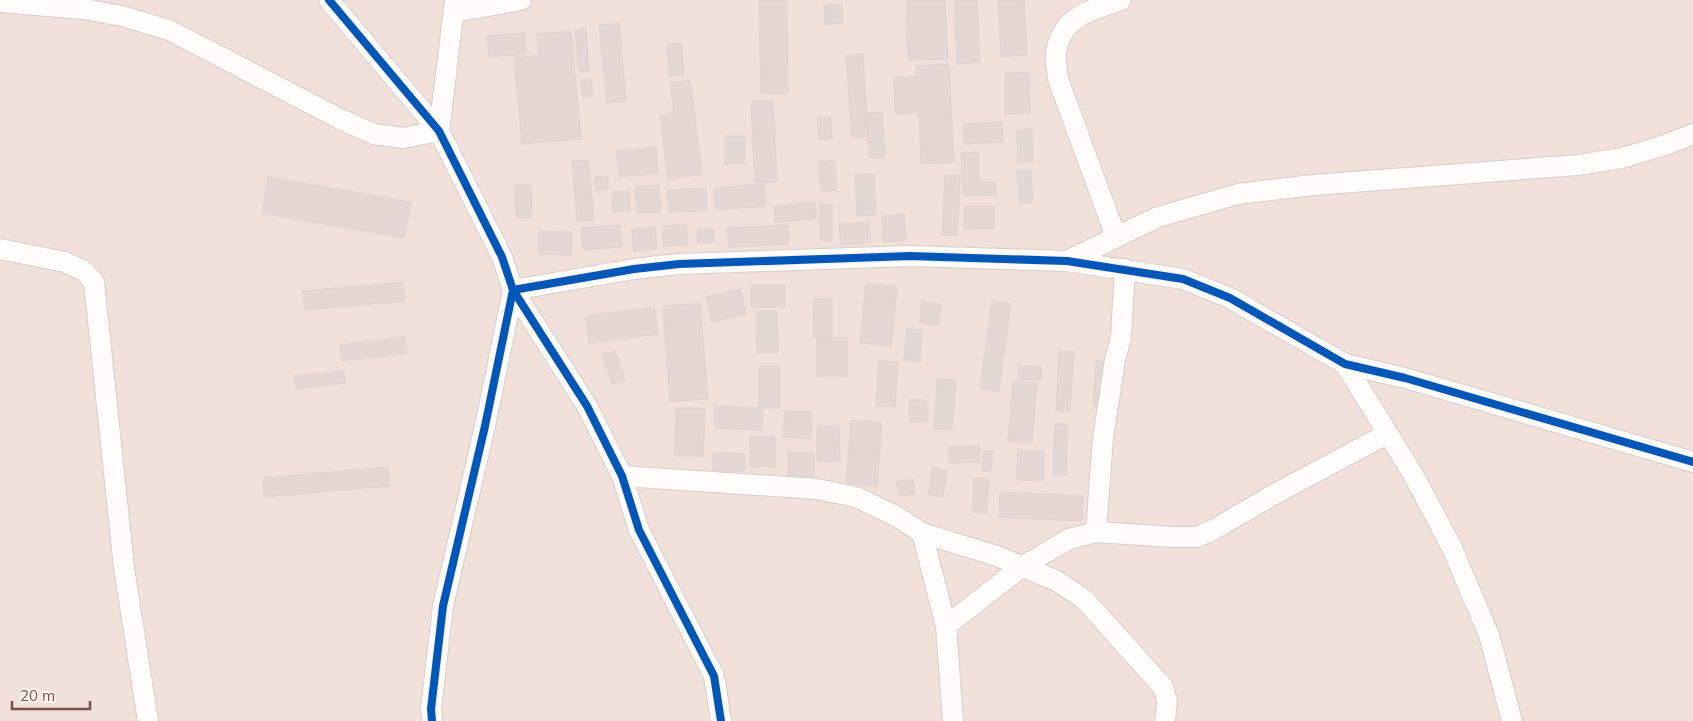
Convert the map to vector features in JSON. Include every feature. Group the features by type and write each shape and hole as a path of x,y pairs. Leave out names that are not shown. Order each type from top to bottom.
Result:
{"street":[{"path":"329,0 439,131 502,257 513,290 587,406 622,476 639,530 714,676 721,721"},
{"path":"439,131 454,6 521,0"},
{"path":"1116,237 1058,79 1056,53 1061,33 1075,18 1121,0"},
{"path":"0,2 83,9 122,16 169,30 340,119 374,134 402,138 439,131"},
{"path":"1067,261 1158,217 1238,194 1313,184 1578,165 1622,158 1665,146 1693,134"},
{"path":"0,249 65,262 84,271 94,282 124,568 148,721"},
{"path":"513,290 634,269 679,264 910,256 1067,261 1183,279 1230,298 1344,364 1405,378 1693,462"},
{"path":"1096,532 1103,438 1115,360 1121,338 1125,270"},
{"path":"432,721 431,710 443,606 485,426 513,290"},
{"path":"1344,364 1414,476 1451,546 1489,635 1512,721"},
{"path":"946,626 1023,566 1069,539 1096,532 1197,537 1215,529 1271,496 1387,434"},
{"path":"622,476 817,489 856,498 896,516 922,533 1023,566 1057,581 1084,599 1163,687 1167,701 1165,721"},
{"path":"922,533 946,626 953,721"}],"shaded area":[{"path":"0,0 1693,0 1693,721 0,721"}],"building":[{"path":"759,0 787,0 788,93 761,93"},
{"path":"906,0 945,0 948,59 908,60"},
{"path":"954,0 977,0 980,62 957,64"},
{"path":"998,0 1024,0 1027,55 1001,57"},
{"path":"842,4 843,23 825,24 824,5"},
{"path":"619,23 626,101 607,103 599,25"},
{"path":"586,28 589,71 579,72 575,30"},
{"path":"571,31 581,139 522,144 514,58 539,55 537,34"},
{"path":"525,33 526,54 489,57 487,36"},
{"path":"681,43 684,75 669,76 667,44"},
{"path":"863,54 868,136 852,138 846,56"},
{"path":"949,64 954,162 921,164 919,113 895,114 894,78 917,76 916,66"},
{"path":"1029,72 1030,113 1005,114 1005,73"},
{"path":"591,79 593,96 582,97 581,80"},
{"path":"690,81 702,174 668,179 660,115 674,113 670,83"},
{"path":"773,101 777,182 755,183 751,102"},
{"path":"882,112 885,157 870,158 866,113"},
{"path":"830,117 832,139 819,140 817,118"},
{"path":"1002,122 1003,142 965,144 963,124"},
{"path":"1032,129 1033,161 1018,162 1017,130"},
{"path":"725,136 745,136 745,164 725,164"},
{"path":"656,147 658,173 619,177 617,151"},
{"path":"978,152 979,182 996,182 996,195 963,196 961,153"},
{"path":"588,160 594,220 577,221 572,161"},
{"path":"834,160 837,190 821,191 818,162"},
{"path":"1031,170 1033,202 1020,203 1017,171"},
{"path":"874,174 876,215 857,216 855,175"},
{"path":"945,175 960,175 957,236 942,235"},
{"path":"608,176 608,189 595,190 595,177"},
{"path":"268,177 411,202 404,238 262,213"},
{"path":"764,184 766,206 716,210 714,188"},
{"path":"531,185 532,218 516,218 515,186"},
{"path":"659,185 661,212 637,213 635,187"},
{"path":"706,188 707,211 669,212 667,190"},
{"path":"629,191 630,211 613,212 612,192"},
{"path":"815,202 816,219 775,222 774,206"},
{"path":"820,204 832,204 832,241 820,241"},
{"path":"964,206 994,206 994,228 964,229"},
{"path":"904,214 906,240 883,242 882,216"},
{"path":"869,222 871,242 841,245 839,224"},
{"path":"620,225 622,247 583,250 581,228"},
{"path":"686,225 687,245 663,246 663,226"},
{"path":"788,225 789,244 729,247 727,228"},
{"path":"655,227 657,249 634,251 632,229"},
{"path":"697,229 713,229 714,242 698,243"},
{"path":"539,231 572,232 572,255 539,254"},
{"path":"403,282 405,301 304,310 303,291"},
{"path":"866,283 897,286 891,346 860,343"},
{"path":"751,285 785,285 785,307 751,307"},
{"path":"740,289 746,314 712,322 706,297"},
{"path":"832,298 832,338 814,338 813,299"},
{"path":"992,301 1011,304 999,391 980,388"},
{"path":"922,302 941,304 939,325 920,323"},
{"path":"700,303 708,399 670,402 663,306"},
{"path":"654,307 658,334 589,343 586,316"},
{"path":"756,311 777,311 778,353 757,353"},
{"path":"907,329 922,330 920,362 904,360"},
{"path":"405,337 407,353 342,361 340,345"},
{"path":"817,338 847,338 847,376 817,376"},
{"path":"615,351 625,380 612,384 602,355"},
{"path":"1059,351 1074,352 1070,412 1056,411"},
{"path":"879,361 898,362 895,407 876,406"},
{"path":"1096,361 1111,362 1107,408 1093,406"},
{"path":"759,366 780,366 780,408 759,408"},
{"path":"1019,366 1042,367 1041,380 1019,379"},
{"path":"344,371 346,383 296,389 294,376"},
{"path":"937,379 956,380 952,430 934,429"},
{"path":"1013,381 1037,383 1032,443 1008,441"},
{"path":"909,400 926,400 927,421 909,422"},
{"path":"715,406 763,408 762,430 715,428"},
{"path":"676,408 705,408 703,456 675,456"},
{"path":"785,411 812,412 811,439 783,437"},
{"path":"851,420 882,423 877,486 846,483"},
{"path":"1055,424 1068,424 1066,475 1053,475"},
{"path":"817,426 839,426 840,461 817,461"},
{"path":"750,436 775,436 775,467 750,466"},
{"path":"979,446 980,462 949,463 948,447"},
{"path":"984,451 993,451 991,471 982,471"},
{"path":"1018,451 1044,451 1044,481 1017,480"},
{"path":"788,452 814,452 814,477 788,477"},
{"path":"713,453 745,454 745,471 713,471"},
{"path":"388,467 389,486 264,497 263,478"},
{"path":"932,468 947,470 943,497 929,495"},
{"path":"974,478 989,479 987,513 972,512"},
{"path":"913,479 915,494 899,496 897,481"},
{"path":"1000,492 1083,496 1082,521 999,517"}],"cycle path":[{"path":"329,0 439,131 502,257 513,290 485,426 443,606 431,709 432,721"},
{"path":"721,721 714,676 639,530 622,476 587,406 513,290 634,269 679,264 910,256 1067,261 1183,279 1230,298 1345,364 1405,378 1693,462"}]}
